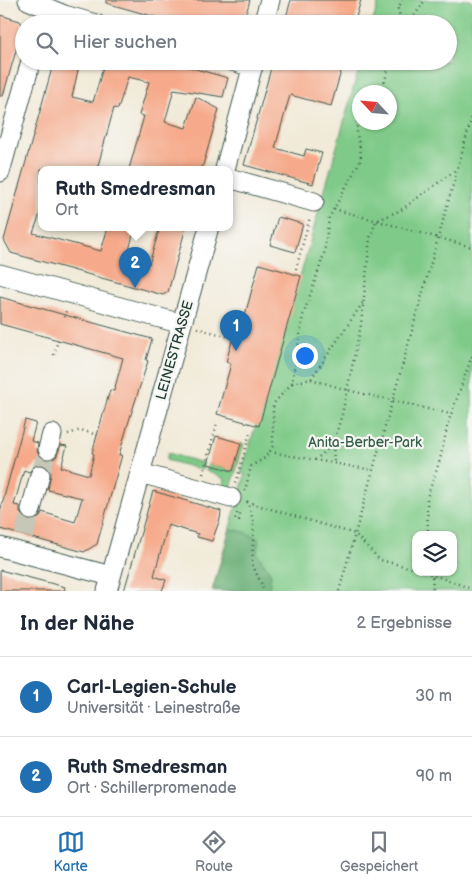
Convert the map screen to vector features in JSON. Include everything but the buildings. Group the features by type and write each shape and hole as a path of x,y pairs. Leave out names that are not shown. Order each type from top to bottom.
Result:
{"street":[{"path":"28,0 45,10 63,15"},
{"path":"266,15 270,0"},
{"path":"0,172 28,70"},
{"path":"226,166 252,70"},
{"path":"233,179 321,205"},
{"name":"LEINESTRASSE","path":"109,584 140,473 190,326 208,231"},
{"path":"0,274 190,326"},
{"path":"140,473 240,501"},
{"path":"31,510 40,475"},
{"path":"0,547 22,544 109,584"}],"path":[{"path":"400,15 398,9 402,0"},
{"path":"415,15 425,0"},
{"path":"384,85 388,70"},
{"path":"339,591 472,117"},
{"path":"240,501 245,493 251,466 270,452 273,446 274,403 286,392 292,383 303,316 324,254 329,218 360,162 361,156 355,130"},
{"path":"334,462 332,445 347,390 365,300 365,276 370,238 376,221 401,210 458,168"},
{"path":"321,205 472,247"},
{"path":"296,268 308,225"},
{"path":"311,379 352,322 365,300"},
{"path":"64,317 66,311"},
{"path":"190,326 233,338"},
{"path":"54,355 58,340"},
{"path":"428,531 426,498 440,460 450,414 472,356"},
{"path":"292,383 311,379 347,390 450,414"},
{"path":"206,464 217,423"},
{"path":"54,440 81,430 97,435"},
{"path":"239,473 250,432"},
{"path":"315,460 332,445"},
{"path":"270,452 373,470"},
{"path":"240,501 355,534 380,560 412,568"},
{"path":"240,501 254,523 252,564 263,591"},
{"path":"433,576 433,591"},
{"path":"438,576 472,589"}],"green space":[{"name":"Anita-Berber-Park","path":"379,0 472,0 472,591 212,591 245,475 241,473 293,302 352,93 352,130 397,130 397,85 354,85 358,70 457,70 457,15 375,15"},
{"path":"241,443 244,444 230,492 222,490 225,479 206,471 208,464 233,471"},
{"path":"168,453 203,463 202,470 166,460"},
{"path":"230,529 245,532 259,539 257,553 271,574 269,591 223,591 213,588"}],"tunnel":[{"path":"40,475 48,449"},
{"path":"24,536 31,510"}],"place":[{"name":"Ruth Smedresman","path":"135,288"},
{"name":"Carl-Legien-Schule","path":"236,351"}]}
